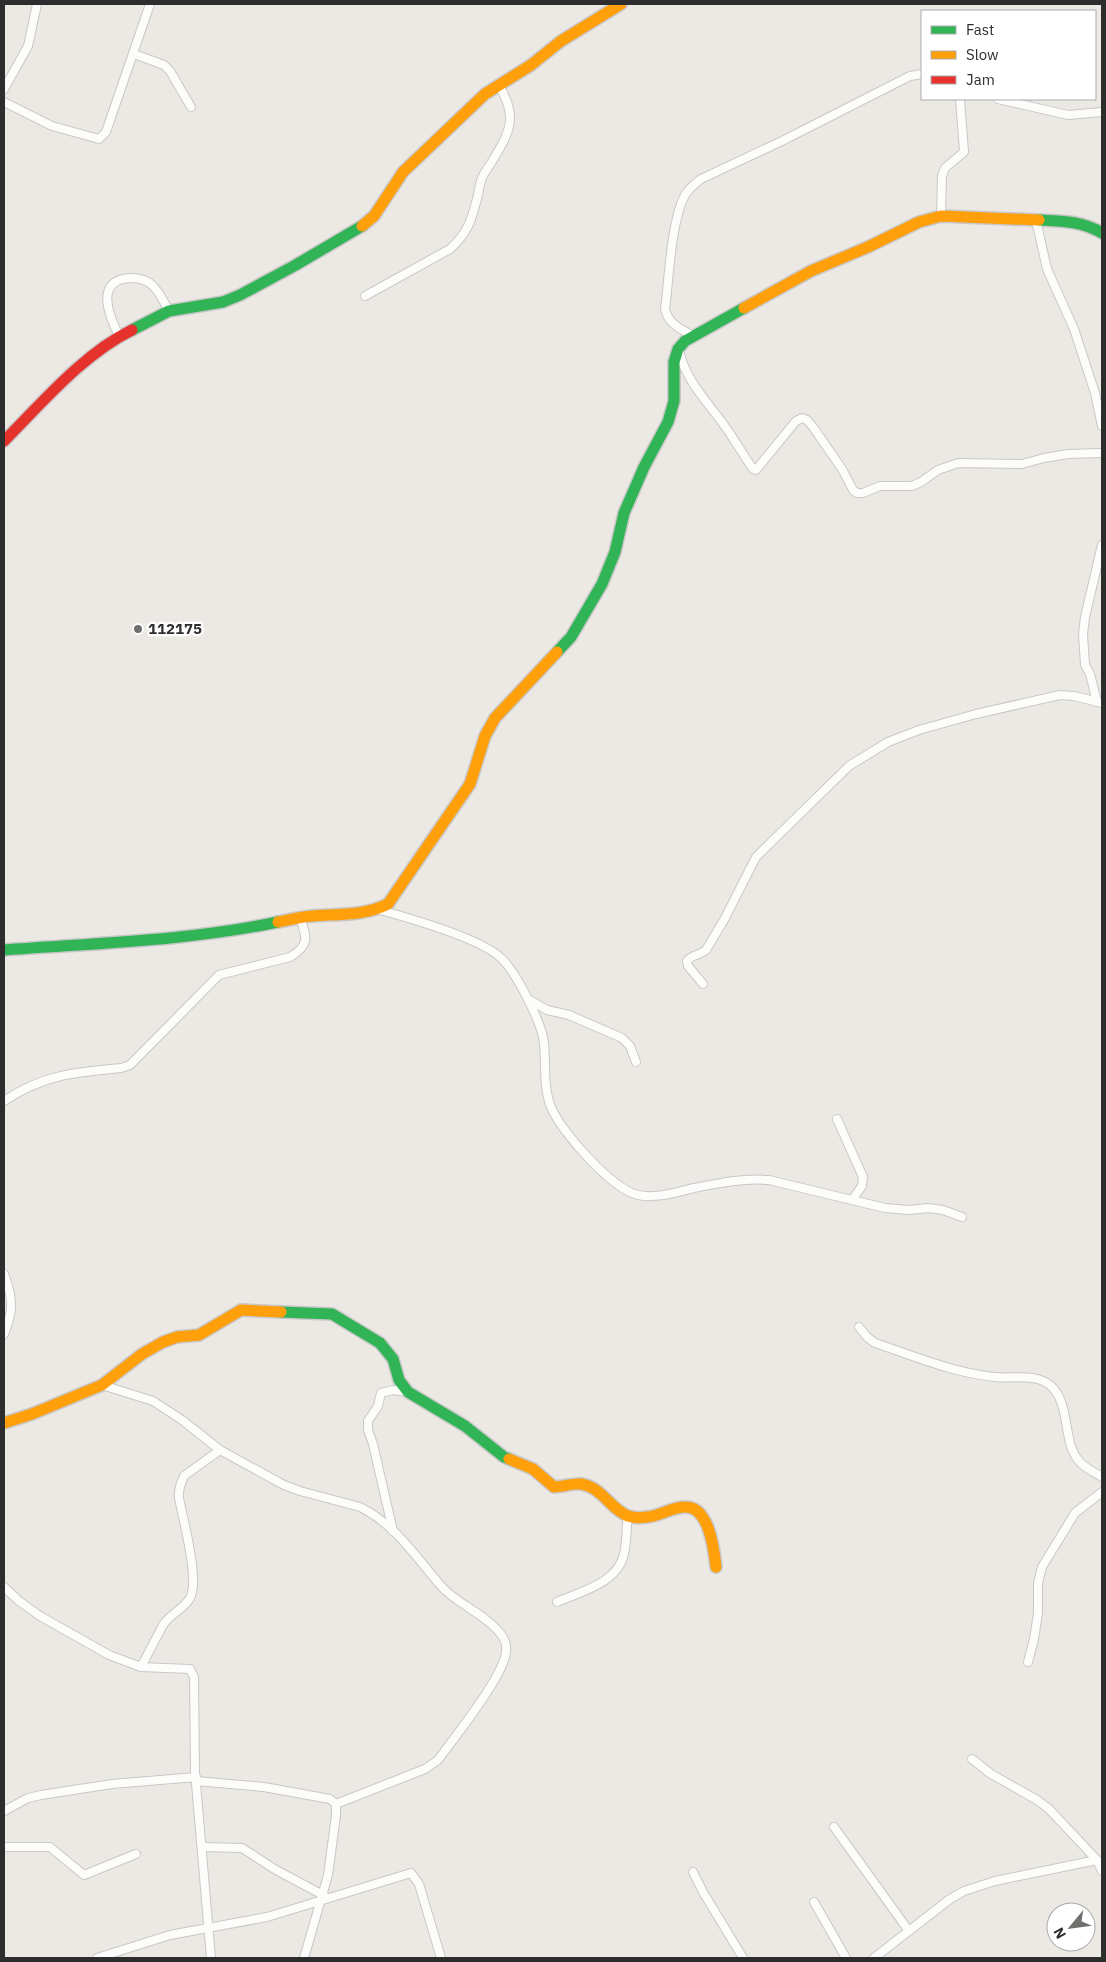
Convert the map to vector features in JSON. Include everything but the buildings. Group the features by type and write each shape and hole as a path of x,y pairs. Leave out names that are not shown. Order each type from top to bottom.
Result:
{"street":[{"path":"4,89 28,46 37,4"},
{"path":"4,102 52,126 99,139 106,132 150,4"},
{"path":"4,441 61,384 102,348 119,336 169,311 223,302 240,295 362,226 374,216 403,172 485,94 498,84 531,65 561,41 620,4"},
{"path":"134,54 164,65 170,71 191,107"},
{"path":"693,336 670,322 665,309 677,217 683,199 692,186 910,76 921,74"},
{"path":"365,296 450,249 460,240 471,223 483,175 504,141 510,123 511,110 507,98 498,84"},
{"path":"941,216 942,176 945,168 964,152 960,100"},
{"path":"1002,100 1068,115 1102,112"},
{"path":"380,910 394,898 420,856 470,784 485,736 495,718 571,637 602,584 619,539 624,513 644,467 668,422 675,390 674,362 678,349 693,336 834,260 868,247 918,222 941,216 1036,220 1083,223 1101,231"},
{"path":"1036,220 1047,269 1074,329 1095,393 1102,426"},
{"path":"119,336 111,321 107,305 107,294 110,286 116,281 131,278 145,280 158,291 169,311"},
{"path":"678,349 684,369 701,396 719,418 753,469 756,470 796,421 802,418 807,420 813,427 842,469 853,490 857,493 864,493 880,486 912,486 938,470 958,463 1022,464 1068,454 1102,453"},
{"path":"1099,703 1090,674 1084,665 1082,634 1102,545"},
{"path":"703,984 688,966 687,961 689,957 706,950 724,920 756,857 849,766 888,742 919,730 976,714 1060,695 1074,696 1099,703"},
{"path":"4,950 181,937 247,929 300,918 380,910 425,924 483,946 495,953 509,968 537,1016 542,1030 551,1107 583,1152 613,1182 623,1189 647,1197 720,1182 751,1178 782,1182 885,1208 943,1210 962,1216"},
{"path":"4,1101 20,1090 40,1081 58,1076 121,1068 130,1065 219,975 290,957 300,951 306,943 300,918"},
{"path":"526,998 547,1010 569,1015 622,1038 630,1046 636,1062"},
{"path":"837,1119 863,1177 862,1186 852,1200"},
{"path":"4,1274 10,1289 12,1304 10,1319 4,1334"},
{"path":"4,1424 102,1385 142,1354 163,1342 177,1337 199,1335 234,1313 248,1309 332,1314 372,1337 388,1351 395,1364 399,1380 408,1392 465,1426 504,1457 533,1469 554,1487 586,1485 611,1501 628,1516 656,1517 683,1507 695,1510 709,1530 716,1566"},
{"path":"859,1327 875,1343 956,1370 978,1375 1034,1378 1044,1381 1057,1393 1074,1453 1085,1467 1102,1478"},
{"path":"102,1385 152,1401 182,1420 220,1450 284,1485 300,1491 360,1506 369,1511 412,1550 442,1588 489,1621 506,1642 506,1651 500,1670 433,1765 336,1804"},
{"path":"393,1531 368,1421 378,1406 381,1393 393,1390 408,1392"},
{"path":"141,1667 167,1618 185,1605 193,1593 192,1567 178,1492 182,1481 184,1476 220,1450"},
{"path":"1028,1662 1038,1612 1038,1582 1042,1567 1075,1513 1102,1492"},
{"path":"557,1602 600,1583 608,1578 617,1568 624,1554 628,1516"},
{"path":"4,1587 40,1616 109,1655 141,1667 190,1669 193,1674 196,1779 211,1958"},
{"path":"972,1759 991,1774 1037,1800 1049,1809 1097,1860 1102,1871"},
{"path":"4,1811 28,1798 41,1794 112,1784 196,1779 264,1787 330,1799 336,1804"},
{"path":"304,1958 324,1898 336,1804"},
{"path":"834,1827 909,1931"},
{"path":"4,1846 50,1847 84,1875 136,1854"},
{"path":"202,1847 242,1848 324,1898"},
{"path":"874,1958 950,1899 964,1891 1011,1877 1097,1860"},
{"path":"693,1872 743,1958"},
{"path":"97,1958 160,1938 268,1917 324,1898 411,1873 414,1874 419,1884 441,1958"},
{"path":"814,1902 846,1958"}],"traffic: fast":[{"path":"1039,220 1079,224 1102,233"},
{"path":"132,330 169,311 223,302 240,295 362,226"},
{"path":"557,652 571,637 602,584 615,552 624,513 644,467 668,422 674,401 674,362 678,349 685,341 744,308"},
{"path":"4,950 176,937 278,922"},
{"path":"281,1312 332,1314 380,1343 393,1359 399,1380 408,1392 465,1426 509,1459"}],"traffic: slow":[{"path":"362,226 374,216 403,172 485,94 531,65 561,41 621,4"},
{"path":"744,308 811,271 868,247 919,222 941,216 1039,220"},
{"path":"278,922 308,916 360,913 388,904 470,784 485,736 495,718 557,652"},
{"path":"4,1423 32,1414 102,1385 142,1354 163,1342 177,1337 199,1335 241,1310 281,1312"},
{"path":"509,1459 533,1469 554,1487 581,1484 595,1489 622,1513 630,1517 652,1516 680,1507 693,1509 700,1513 709,1530 716,1567"}],"traffic: jam":[{"path":"4,441 80,366 114,340 132,330"}],"place":[{"name":"112175","path":"138,629"}]}
